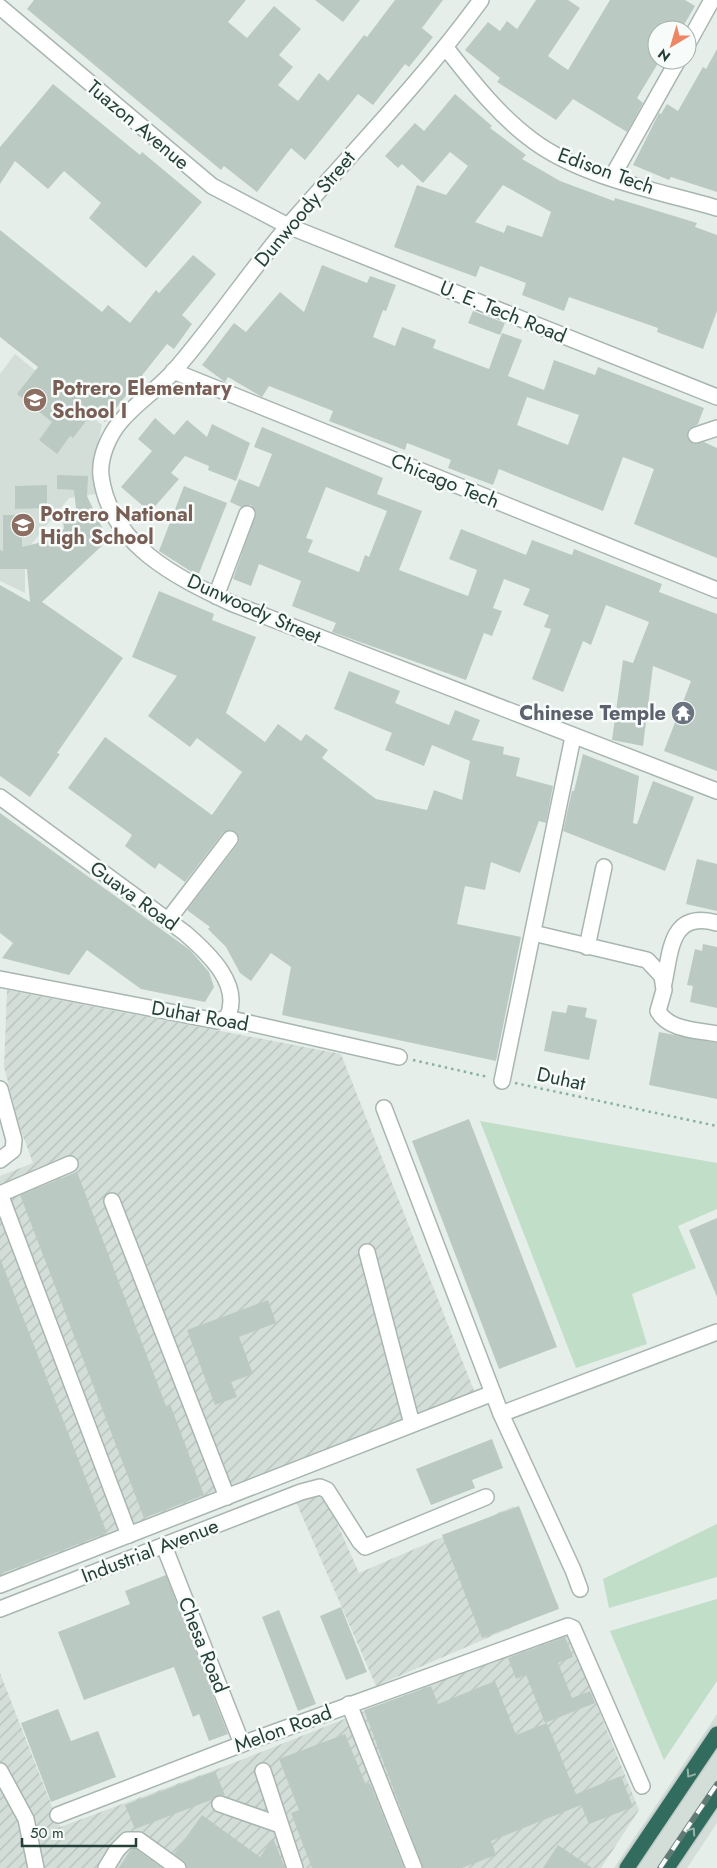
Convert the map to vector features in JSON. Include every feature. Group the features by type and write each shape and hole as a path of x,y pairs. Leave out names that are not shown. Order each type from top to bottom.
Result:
{"highway":[{"path":"627,1868 717,1734"},
{"path":"668,1868 717,1794"}],"street":[{"name":"Dunwoody Street","path":"481,0 446,48 288,226 173,372 121,421 105,447 101,475 108,503 126,534 148,557 190,584 573,737 717,791"},
{"path":"697,27 712,0"},
{"name":"Tuazon Avenue","path":"3,7 208,184 288,226"},
{"name":"Edison Tech","path":"446,48 479,89 532,140 570,162 612,177 717,208"},
{"path":"612,177 672,70"},
{"name":"U. E. Tech Road","path":"288,226 717,397"},
{"name":"Chicago Tech","path":"173,372 717,590"},
{"path":"696,435 717,428"},
{"path":"216,596 247,514"},
{"path":"502,1081 573,737"},
{"name":"Guava Road","path":"0,797 168,920 206,952 219,967 229,988 232,1007 227,1018"},
{"path":"168,920 230,839"},
{"path":"587,947 604,866"},
{"path":"717,923 705,920 692,920 685,923 678,930 672,946 658,1011 669,1024 717,1034"},
{"path":"533,933 647,960 658,970 664,982"},
{"name":"Duhat Road","path":"0,979 217,1021 227,1018 399,1057"},
{"path":"0,1089 14,1140 13,1150 0,1160"},
{"path":"384,1108 501,1414 580,1589"},
{"path":"70,1164 0,1194 129,1535"},
{"path":"112,1201 227,1497"},
{"path":"367,1252 412,1424"},
{"path":"501,1414 717,1332"},
{"path":"0,1585 493,1393"},
{"name":"Industrial Avenue","path":"0,1610 301,1492 320,1487 327,1490 365,1547 486,1497"},
{"name":"Chesa Road","path":"164,1546 242,1744"},
{"name":"Melon Road","path":"58,1815 349,1704 568,1626 573,1628 642,1786"},
{"path":"349,1704 414,1868"},
{"path":"0,1771 26,1819 36,1868"},
{"path":"263,1771 295,1868"},
{"path":"220,1804 280,1825"},
{"path":"106,1868 117,1850 127,1840 139,1840 178,1868"}],"path":[{"name":"Duhat","path":"399,1057 502,1081 717,1126"}],"shaded area":[{"path":"15,354 102,425 97,447 95,494 69,498 25,552 25,593 0,581 0,374"},
{"path":"7,990 341,1054 475,1393 0,1581 0,1176 33,1163 20,1128 4,1067"},
{"path":"323,1491 359,1573 514,1506 559,1607 376,1686 296,1502"},
{"path":"567,1631 639,1810 601,1868 0,1868 0,1673 60,1827 228,1765"},
{"path":"717,1714 717,1823 687,1868 614,1868"}],"green space":[{"path":"480,1121 717,1163 717,1209 678,1226 696,1268 632,1294 647,1344 576,1368"},
{"path":"717,1524 717,1577 609,1608 603,1579"},
{"path":"717,1599 717,1681 664,1760 610,1631"}],"building":[{"path":"34,0 246,0 228,22 247,38 274,6 301,29 279,55 293,67 278,85 298,101 319,73 328,81 364,35 367,37 395,0 443,0 422,28 433,37 409,67 405,64 373,105 358,94 305,160 291,148 257,192 224,166 221,170 27,9"},
{"path":"315,0 360,0 343,22"},
{"path":"536,0 568,0 580,8 548,56 568,70 610,0 685,0 695,6 687,20 647,20 647,70 654,70 637,98 643,103 627,132 573,99 556,120 497,82 500,78 465,50 488,22 500,31 507,21 517,29"},
{"path":"717,49 717,192 671,177 669,180 633,165 659,113 661,114 667,104 678,111 703,67 706,69"},
{"path":"53,84 140,155 142,152 202,202 146,268 89,218 101,203 64,171 48,189 15,161 0,184 0,147"},
{"path":"455,94 492,126 490,128 526,155 522,159 560,181 614,201 615,198 697,223 695,227 717,235 717,311 703,349 657,332 658,328 569,297 564,311 522,295 526,283 480,266 476,277 394,247 417,185 446,195 468,166 450,152 423,183 402,164 398,168 385,156 415,123 424,131","holes":["503,185 551,212 542,237 507,225 504,233 475,222"]},
{"path":"0,230 102,312 108,305 130,323 156,290 159,293 193,255 216,274 182,315 192,324 174,349 167,344 105,422 93,412 73,438 70,436 57,454 39,440 52,422 17,394 38,367 0,337"},
{"path":"322,265 367,283 370,276 396,285 386,311 383,310 373,337 395,346 402,327 436,340 433,348 489,369 502,333 522,340 508,376 544,390 554,360 595,375 598,367 704,408 698,424 689,429 687,437 694,444 704,442 717,448 717,558 634,524 654,469 623,457 603,511 499,469 493,485 448,468 451,460 407,443 405,450 329,421 333,411 269,386 262,397 228,377 225,382 202,365 234,323 246,332 280,292 304,312","holes":["527,397 579,415 568,445 517,425"]},
{"path":"473,311 505,323 500,335 468,323"},
{"path":"155,418 174,435 187,420 207,437 212,424 250,443 236,481 208,470 209,466 185,456 171,473 179,479 150,512 121,487 152,451 138,439"},
{"path":"262,427 383,478 377,494 422,511 399,570 468,596 477,570 449,559 461,529 526,555 532,540 572,555 574,549 662,584 659,592 717,614 717,771 664,751 691,681 653,666 643,746 612,740 623,660 633,663 649,622 606,605 591,645 583,641 563,692 532,679 551,629 544,627 549,615 523,605 530,589 504,579 493,608 502,611 492,636 484,633 466,680 332,632 336,623 292,606 301,581 259,564 251,586 233,579 256,513 251,505 241,507 230,502 239,479 259,487 272,454 254,447","holes":["326,487 387,511 369,557 365,555 359,572 308,552 313,540 306,538"]},
{"path":"57,475 88,476 87,496 108,540 42,602 123,658 57,753 60,754 30,797 0,776 0,585 30,602 27,569 0,569 0,550 3,551 3,515 22,515 22,547 50,540 50,532 64,529 63,521 77,518 74,490 57,489"},
{"path":"47,485 47,508 15,509 15,486"},
{"path":"184,486 227,503 198,576 159,551"},
{"path":"159,591 214,614 212,620 256,637 226,713 265,742 278,724 301,741 306,734 328,750 322,758 376,799 427,810 434,790 462,800 470,761 432,745 424,766 385,750 392,733 334,709 349,671 400,691 395,703 449,725 455,710 480,720 472,740 504,747 503,754 520,758 516,776 553,786 546,823 539,821 520,873 491,862 485,890 465,886 457,924 521,937 496,1061 282,1015 291,967 271,953 251,981 240,973 226,947 208,929 210,927 187,910 237,845 239,840 236,832 231,830 223,833 185,882 159,863 155,869 125,846 132,835 68,788 105,737 212,815 242,772 197,738 190,747 148,716 177,676 132,657"},
{"path":"583,754 639,776 633,823 637,824 653,781 694,797 665,871 563,831"},
{"path":"0,813 190,950 209,972 214,987 205,1002 141,989 87,950 69,975 2,958 13,943 0,933"},
{"path":"697,859 717,864 717,911 686,904"},
{"path":"703,944 717,947 717,1008 690,1002 693,986 687,985 695,949 702,951"},
{"path":"568,1005 587,1008 585,1017 597,1020 589,1060 544,1051 552,1011 566,1013"},
{"path":"659,1032 717,1043 717,1099 649,1085"},
{"path":"469,1119 557,1347 499,1369 412,1141"},
{"path":"77,1172 166,1406 170,1404 204,1495 144,1518 20,1195"},
{"path":"717,1218 717,1297 689,1230"},
{"path":"0,1258 107,1533 0,1574"},
{"path":"268,1300 276,1323 239,1337 253,1374 231,1382 237,1397 215,1405 187,1330"},
{"path":"492,1439 503,1468 472,1480 475,1488 431,1505 416,1469"},
{"path":"519,1506 559,1609 482,1638 442,1535"},
{"path":"166,1575 228,1734 209,1741 199,1714 193,1717 174,1667 84,1700 58,1632 130,1604 125,1591"},
{"path":"341,1607 367,1672 346,1680 320,1616"},
{"path":"279,1610 316,1704 298,1711 262,1617"},
{"path":"565,1637 573,1657 558,1663 572,1698 590,1691 595,1703 545,1723 526,1675 516,1679 508,1658"},
{"path":"495,1681 516,1735 547,1723 576,1794 621,1776 633,1807 589,1824 581,1805 491,1841 496,1855 462,1868 423,1868 364,1710 431,1686 438,1704"},
{"path":"58,1709 71,1741 98,1731 116,1777 51,1802 21,1723"},
{"path":"345,1734 366,1785 370,1783 404,1868 312,1868 291,1813 299,1810 279,1759"},
{"path":"215,1771 225,1795 218,1795 211,1800 135,1829 125,1805"},
{"path":"202,1815 260,1857 273,1838 285,1868 187,1868 184,1861 174,1854"},
{"path":"558,1845 592,1868 543,1868"},
{"path":"131,1849 136,1849 162,1868 119,1868"}],"railway":[{"path":"660,1868 717,1784"}],"place":[{"name":"Potrero Elementary School I","path":"35,400"},
{"name":"Potrero National High School","path":"23,525"},
{"name":"Chinese Temple","path":"683,713"}]}
